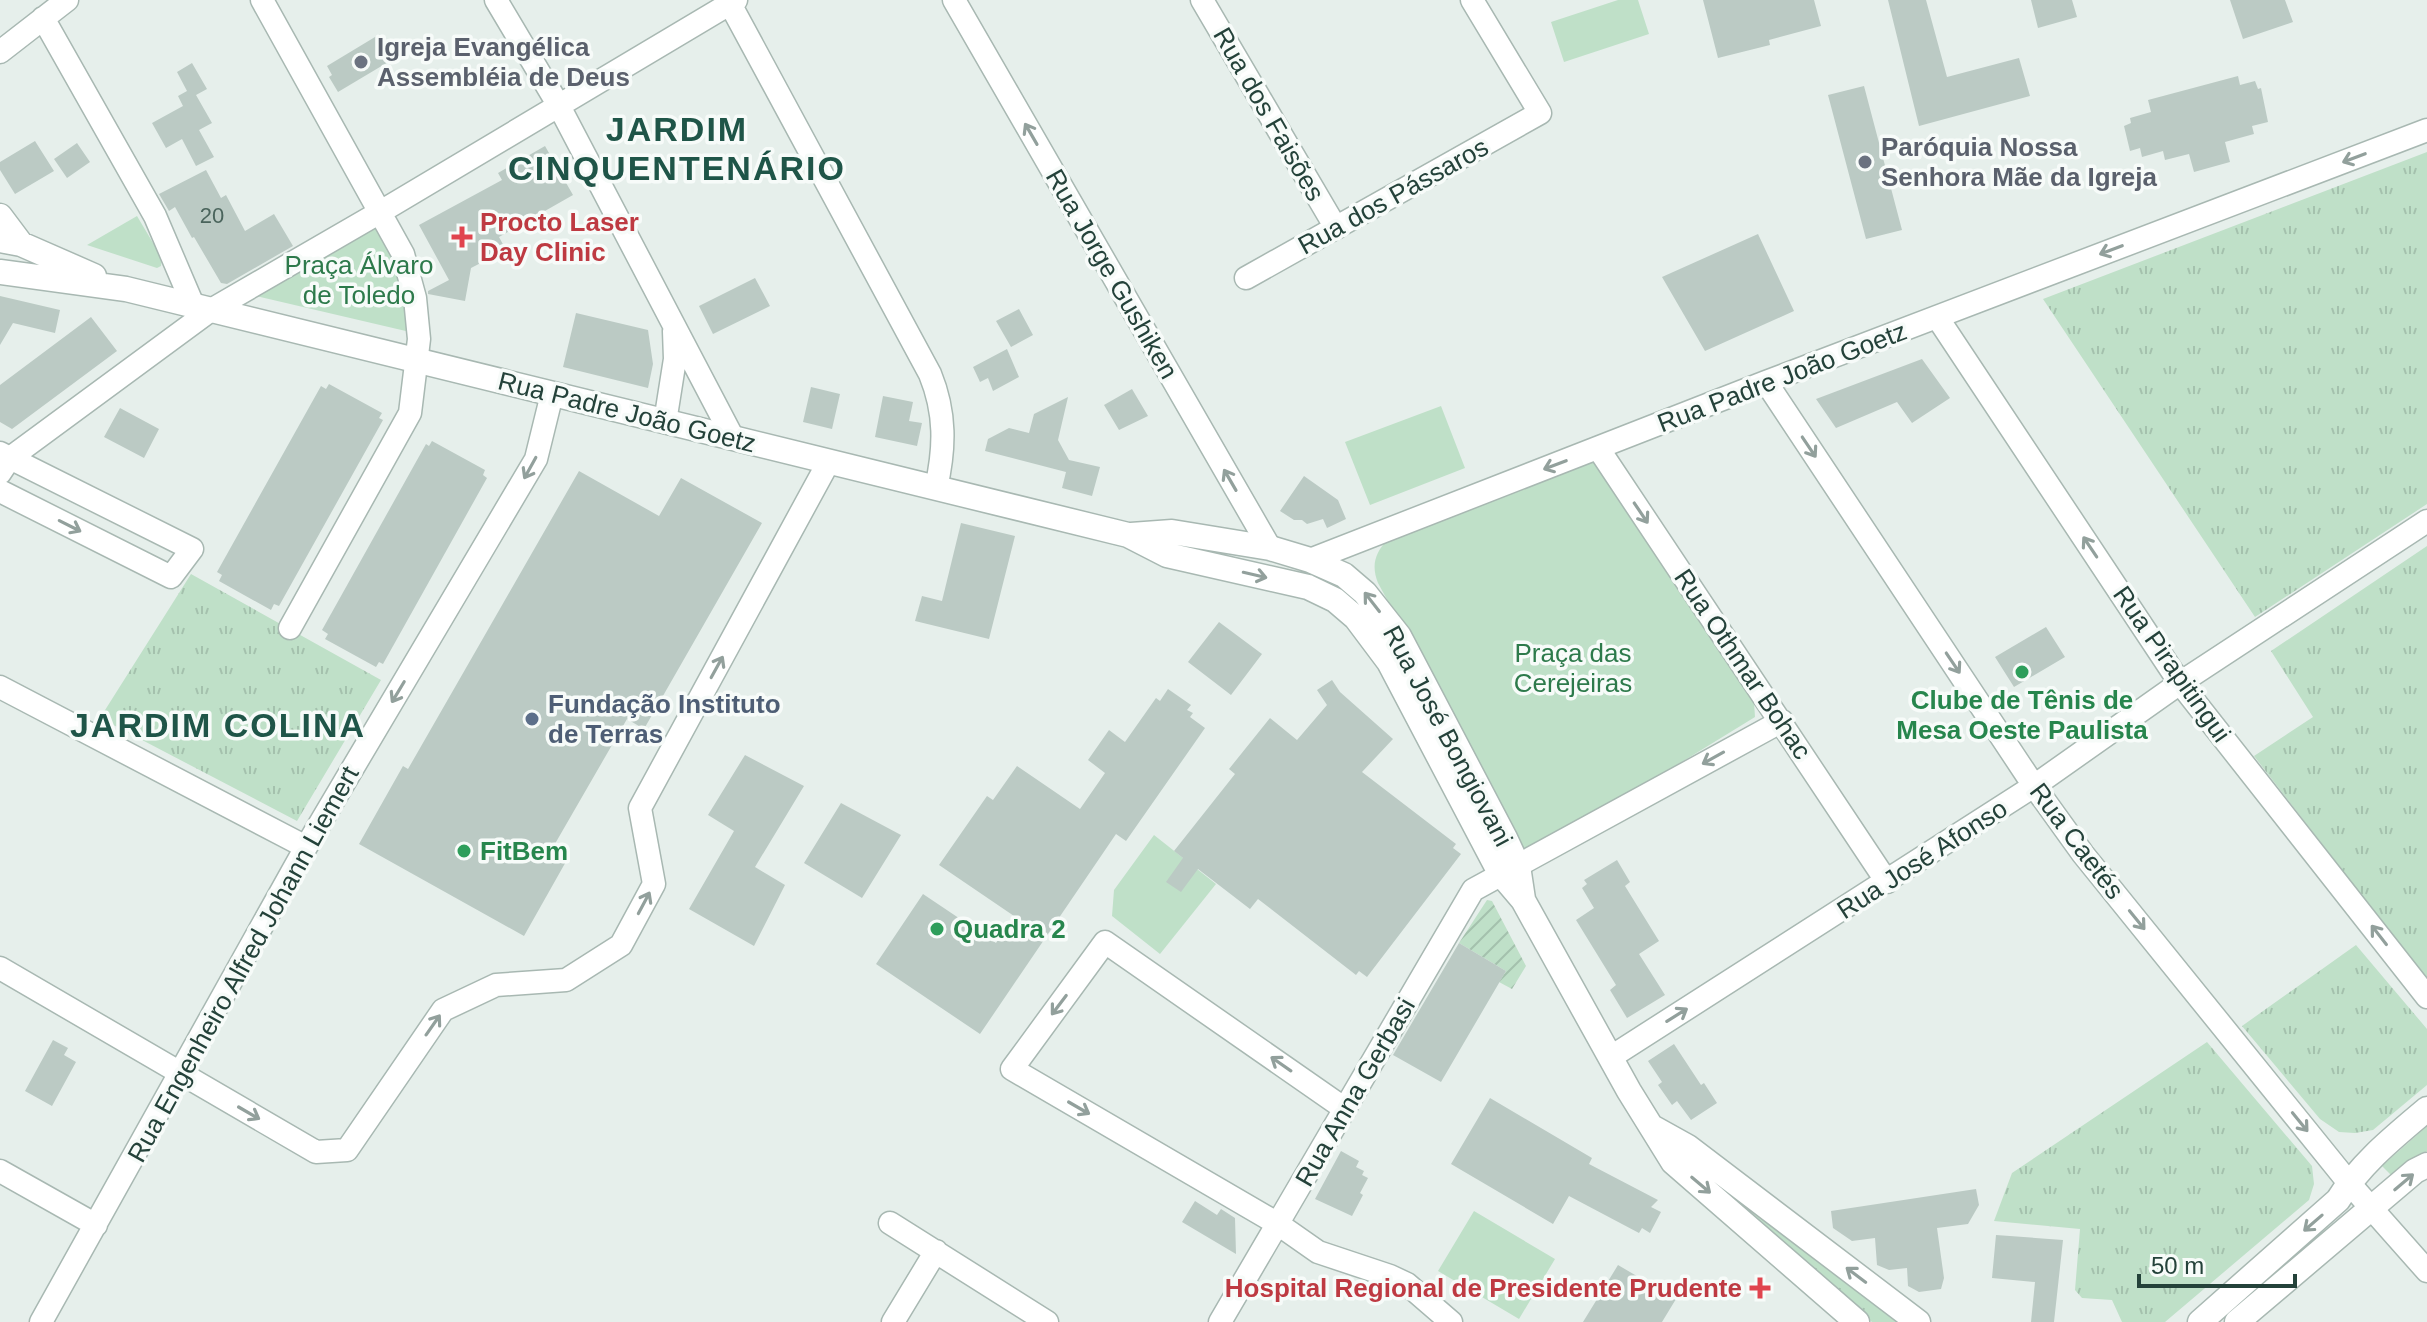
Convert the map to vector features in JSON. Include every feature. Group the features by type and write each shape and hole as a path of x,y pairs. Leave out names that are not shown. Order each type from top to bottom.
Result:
{"street":[{"path":"0,52 67,0"},
{"path":"262,0 382,211 403,254 415,298 419,339 410,413 290,628"},
{"path":"496,0 559,106 733,438"},
{"name":"Rua Jorge Gushiken","path":"954,0 1270,548"},
{"name":"Rua dos Faisões","path":"1202,0 1336,228"},
{"name":"Rua dos Pássaros","path":"1246,278 1540,113 1472,0"},
{"path":"0,491 171,577 192,549 3,461 202,307 382,211 731,1 939,395 944,454 936,488"},
{"path":"43,18 155,216 202,307"},
{"name":"Rua Padre João Goetz","path":"1128,535 1172,532 1270,548 1310,560 2427,130"},
{"path":"0,216 18,261 4,273"},
{"name":"Rua Padre João Goetz","path":"10,242 126,289"},
{"name":"Rua Padre João Goetz","path":"4,273 126,289 1128,535 1167,555 1308,587 1335,600 1356,618"},
{"name":"Rua Pirapitingui","path":"1937,317 2180,683 2427,997"},
{"path":"665,422 675,359 674,326"},
{"name":"Rua Caetés","path":"1766,382 2034,786 2083,854 2349,1183 2427,1271"},
{"name":"Rua Engenheiro Alfred Johann Liemert","path":"48,1319 96,1225 306,847 536,459 552,394"},
{"name":"Rua Othmar Bohac","path":"1598,448 1887,882"},
{"path":"0,968 316,1152 347,1150 443,1010 496,985 566,980 621,945 654,884 640,808 828,463"},
{"name":"Rua José Afonso","path":"1611,1057 2034,786 2180,683 2427,521"},
{"name":"Rua José Bongiovani","path":"1310,560 1344,575 1365,593 1399,636 1523,900 1673,1162 1857,1322"},
{"name":"Rua José Bongiovani","path":"1356,618 1389,662 1509,870"},
{"path":"0,687 306,847"},
{"name":"Rua Anna Gerbasi","path":"1220,1322 1473,890 1782,721"},
{"path":"1345,1109 1105,942 1012,1069 1278,1224 1318,1252 1407,1284 1451,1322"},
{"path":"2200,1322 2338,1200 2376,1152 2427,1109"},
{"path":"1650,1126 1688,1147 1918,1322"},
{"path":"2237,1322 2415,1171 2427,1165"},
{"path":"0,1171 96,1225"},
{"path":"890,1223 1047,1322"},
{"path":"893,1322 936,1251"}],"green space":[{"path":"1618,0 1638,0 1649,34 1564,62 1551,22"},
{"path":"2427,152 2427,504 2255,617 2043,299"},
{"path":"137,216 162,258 161,266 157,268 87,245"},
{"name":"Praça Álvaro de Toledo","path":"375,223 398,276 410,332 256,296"},
{"path":"1441,406 1465,468 1370,505 1345,442"},
{"name":"Praça das Cerejeiras","path":"1593,461 1754,702 1755,717 1527,857 1378,583 1376,560 1388,539"},
{"path":"2427,546 2427,980 2254,756 2313,717 2271,651"},
{"path":"191,574 381,680 297,821 100,718"},
{"path":"1154,835 1216,884 1160,954 1112,916 1114,890"},
{"path":"1487,900 1492,901 1526,966 1512,989 1499,982 1506,971 1459,943"},
{"path":"2356,945 2427,1029 2427,1085 2373,1130 2355,1133 2339,1132 2320,1119 2242,1026"},
{"path":"2207,1042 2312,1166 2314,1184 2309,1200 2165,1322 2122,1322 2112,1300 2082,1298 2075,1290 2080,1229 1994,1221 2012,1173"},
{"path":"2427,1126 2427,1151 2392,1176 2382,1166"},
{"path":"1685,1153 1900,1322 1872,1322"},
{"path":"1474,1211 1555,1259 1519,1319 1438,1271"}],"building":[{"path":"1703,0 1814,0 1821,26 1769,40 1770,45 1718,58"},
{"path":"1888,0 1926,0 1947,77 2019,58 2030,96 1919,126"},
{"path":"2031,0 2072,0 2077,17 2038,28"},
{"path":"2230,0 2285,0 2293,22 2243,39"},
{"name":"Igreja Evangélica Assembléia de Deus","path":"380,34 395,58 338,92 329,77 332,75 327,66"},
{"path":"192,63 207,89 196,95 212,123 199,130 214,157 196,166 182,139 166,148 152,123 183,106 178,96 187,91 177,72"},
{"path":"2238,76 2240,85 2255,81 2258,89 2261,88 2268,122 2252,126 2254,134 2225,142 2230,162 2194,172 2189,154 2165,160 2163,151 2142,157 2140,148 2130,151 2124,126 2131,123 2130,118 2151,112 2148,100"},
{"name":"Paróquia Nossa Senhora Mãe da Igreja","path":"1864,86 1902,230 1866,239 1828,95"},
{"path":"35,141 54,171 15,194 0,170 0,162"},
{"path":"77,143 90,162 67,178 54,159"},
{"path":"545,146 573,195 499,237 506,250 471,268 465,301 428,294 428,291 449,280 419,225 502,180 498,173"},
{"path":"206,170 221,198 226,195 245,231 274,214 293,246 227,284 221,283 175,207 169,211 159,194"},
{"path":"1758,234 1794,311 1705,351 1662,277"},
{"path":"755,278 770,306 713,334 699,306"},
{"path":"0,296 60,310 55,333 13,323 0,345"},
{"path":"1019,309 1033,335 1011,347 996,321"},
{"path":"576,313 648,330 653,364 648,388 563,367"},
{"path":"91,317 117,351 12,429 0,422 0,385"},
{"path":"1007,349 1019,377 993,391 988,378 980,382 973,367"},
{"path":"1922,359 1950,398 1912,423 1897,402 1836,428 1816,399"},
{"path":"329,384 382,413 379,418 383,420 279,606 274,604 271,610 219,581 222,575 217,572 321,386 326,389"},
{"path":"811,387 840,394 832,429 803,422"},
{"path":"1132,389 1148,416 1119,430 1104,405"},
{"path":"883,396 913,402 909,421 922,423 917,446 875,437"},
{"path":"1068,397 1058,440 1069,460 1100,467 1092,496 1062,488 1066,472 985,451 988,439 1009,428 1029,433 1034,414"},
{"path":"120,408 159,429 144,458 104,437"},
{"path":"432,441 485,470 483,475 487,478 383,664 379,662 376,667 325,639 328,634 322,630 426,444 429,446"},
{"path":"579,471 659,516 681,478 762,523 644,729 627,719 552,849 568,858 524,936 359,844 403,766 408,769"},
{"path":"1304,476 1338,500 1346,519 1327,528 1323,519 1307,524 1280,511"},
{"path":"961,523 1015,536 989,639 915,621 922,596 942,601"},
{"path":"1219,622 1262,654 1231,695 1188,662"},
{"name":"Clube de Tênis de Mesa Oeste Paulista","path":"2046,627 2065,657 2014,687 1995,657"},
{"path":"1332,680 1340,692 1393,739 1362,772 1456,844 1453,848 1461,854 1367,977 1359,971 1356,975 1258,899 1250,909 1198,869 1181,892 1166,882 1183,858 1174,851 1235,774 1229,769 1270,718 1297,740 1327,705 1317,690"},
{"path":"1168,689 1191,705 1187,710 1193,713 1190,717 1205,728 1126,841 1116,834 980,1034 876,964 923,894 996,943 1014,916 939,865 987,796 993,800 1017,766 1080,809 1105,773 1088,760 1109,730 1125,742 1156,698 1160,701"},
{"path":"745,755 804,786 755,867 785,885 754,946 689,909 734,831 708,815"},
{"path":"841,803 901,835 862,898 804,863"},
{"path":"1617,860 1630,882 1625,886 1659,941 1639,954 1665,995 1627,1018 1610,990 1616,985 1576,920 1594,908 1582,888 1587,884 1584,880"},
{"path":"1459,943 1506,971 1441,1082 1393,1055"},
{"path":"53,1040 68,1048 64,1055 76,1062 52,1106 25,1091"},
{"path":"1674,1044 1717,1103 1691,1120 1677,1101 1672,1105 1658,1085 1662,1082 1648,1061"},
{"path":"1490,1098 1592,1158 1589,1164 1658,1200 1651,1207 1661,1212 1650,1233 1642,1228 1639,1233 1569,1196 1553,1224 1451,1164"},
{"path":"1341,1151 1359,1161 1356,1167 1364,1171 1362,1175 1368,1178 1352,1216 1315,1199"},
{"path":"1976,1189 1979,1205 1968,1224 1937,1228 1944,1278 1941,1289 1919,1292 1908,1286 1907,1268 1889,1270 1877,1265 1875,1238 1852,1241 1833,1228 1831,1211"},
{"path":"1195,1201 1217,1215 1221,1209 1235,1218 1236,1254 1182,1222"},
{"path":"1996,1235 2063,1240 2054,1322 2031,1322 2035,1282 1992,1278"},
{"path":"1618,1265 1676,1299 1662,1322 1583,1322"}],"place":[{"name":"Igreja Evangélica Assembléia de Deus","path":"361,62"},
{"name":"Paróquia Nossa Senhora Mãe da Igreja","path":"1865,162"},
{"name":"Procto Laser Day Clinic","path":"462,237"},
{"name":"Clube de Tênis de Mesa Oeste Paulista","path":"2022,672"},
{"name":"Fundação Instituto de Terras","path":"532,719"},
{"name":"FitBem","path":"464,851"},
{"name":"Quadra 2","path":"937,929"},
{"name":"Hospital Regional de Presidente Prudente","path":"1760,1288"}],"district":[{"name":"JARDIM CINQUENTENÁRIO","path":"677,148"},
{"name":"JARDIM COLINA","path":"218,725"}]}
